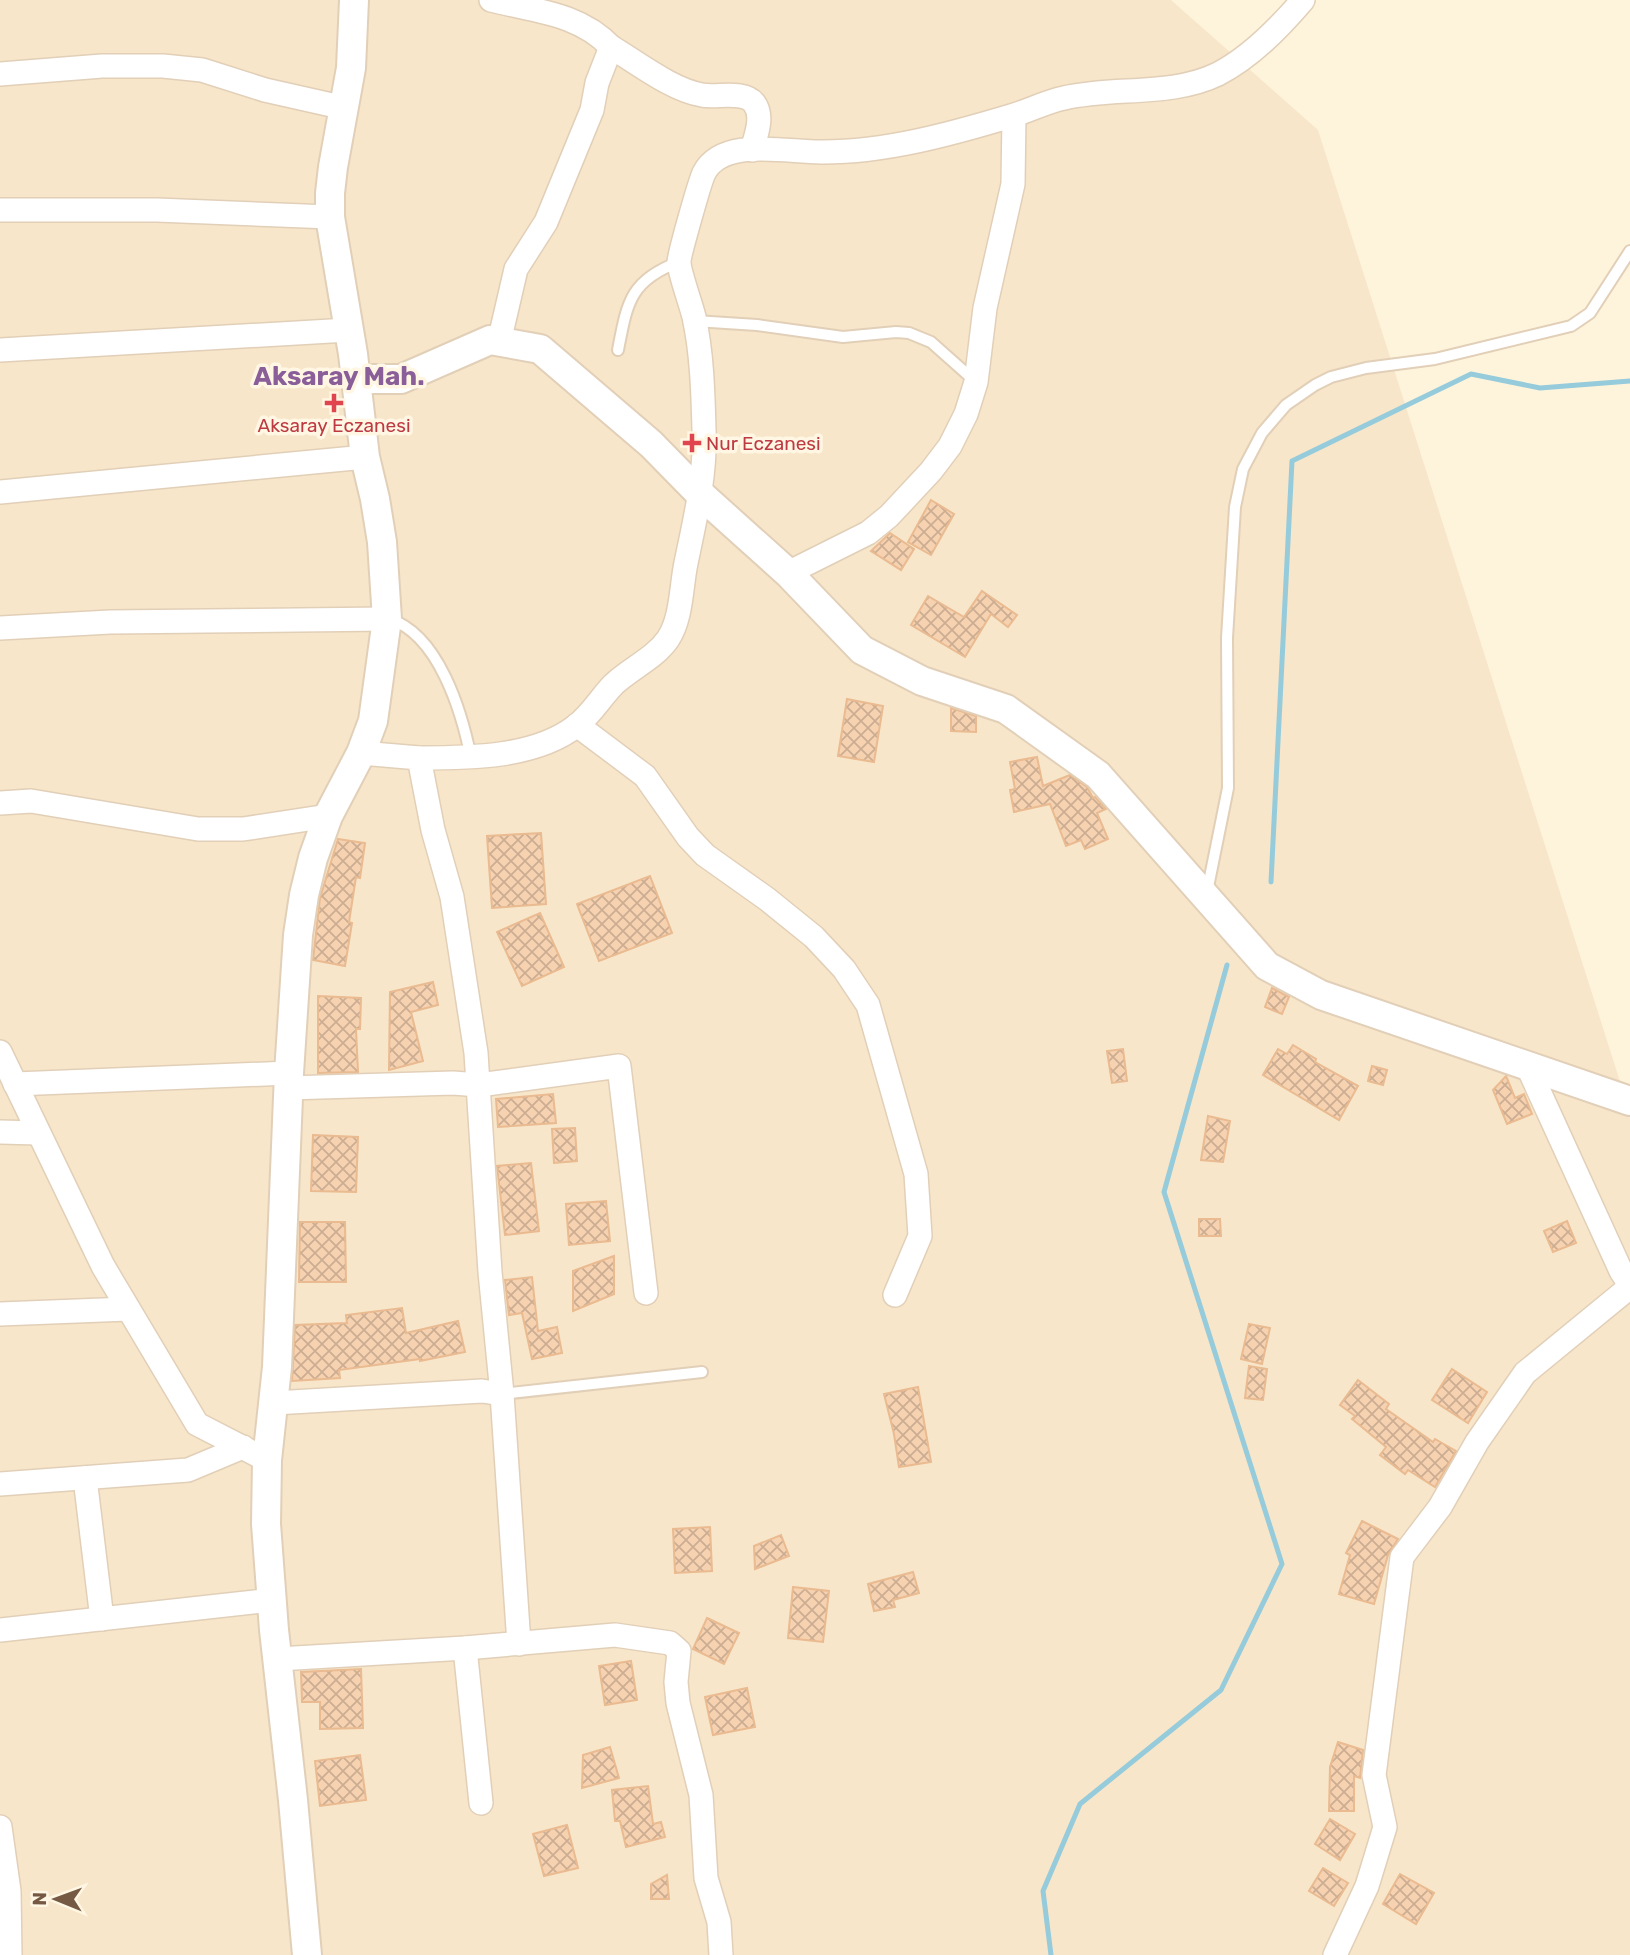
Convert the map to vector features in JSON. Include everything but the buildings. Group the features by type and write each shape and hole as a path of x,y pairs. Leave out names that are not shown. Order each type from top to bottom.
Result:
{"street":[{"path":"307,1955 266,1524 255,1454 274,1403 289,1081 302,908 313,858 328,816 361,753 373,722 387,619 382,542 365,457 330,217 333,167 351,68 354,0"},
{"path":"491,0 551,12 581,24 600,35 611,47 685,91 714,97 749,98 756,106 759,118 752,150"},
{"path":"361,753 419,758 471,758 533,747 557,738 577,725 614,685 654,654 669,638 678,612 704,468 704,431 695,321 679,262 705,172 717,158 731,151 825,152 872,149 1014,116 1066,97 1177,86 1220,73 1259,45 1303,0"},
{"path":"499,342 516,269 546,222 592,110 597,83 611,47"},
{"path":"0,74 102,66 163,66 202,71 265,90 345,107"},
{"path":"788,573 867,533 889,516 931,471 950,446 966,414 976,382 985,308 1013,184 1014,116"},
{"path":"0,210 157,210 330,217"},
{"path":"0,350 348,330"},
{"path":"355,379 401,379 490,340 540,349 651,444 700,494 788,573 862,650 922,681 1006,709 1098,775 1267,966 1321,995 1630,1101"},
{"path":"0,492 365,457"},
{"path":"0,628 110,622 387,619"},
{"path":"577,725 645,776 688,837 705,855 768,899 814,937 844,969 868,1004 916,1174 920,1236 895,1294"},
{"path":"419,758 433,830 452,897 479,1085 488,1246 502,1394 519,1644"},
{"path":"0,803 31,801 198,829 243,829 328,816"},
{"path":"0,1052 103,1266 197,1424 255,1454"},
{"path":"1335,1955 1367,1886 1385,1827 1374,1775 1402,1557 1440,1507 1477,1442 1525,1374 1630,1286 1527,1065"},
{"path":"15,1084 289,1081 479,1085 619,1066 646,1293"},
{"path":"0,1132 38,1133"},
{"path":"0,1314 128,1308"},
{"path":"274,1403 482,1391 502,1394"},
{"path":"0,1484 188,1470 255,1454"},
{"path":"85,1478 102,1619"},
{"path":"0,1630 272,1600"},
{"path":"278,1659 392,1650 465,1648 615,1635 670,1643 679,1651 676,1682 678,1703 701,1795 706,1878 719,1922 721,1955"},
{"path":"465,1648 481,1803"},
{"path":"0,1827 10,1955"}],"lane":[{"path":"1206,897 1228,788 1227,638 1236,508 1244,469 1262,433 1286,405 1331,377 1366,368 1435,359 1571,326 1590,313 1630,251"},
{"path":"618,350 627,311 638,288 648,277 679,262"},
{"path":"695,321 757,325 844,337 909,333 931,342 976,382"},
{"path":"387,619 416,634 435,659 457,704 471,758"},
{"path":"502,1394 702,1372"}],"shaded area":[{"path":"0,0 1171,0 1318,130 1630,1113 1630,1955 0,1955"}],"waterway":[{"path":"1271,882 1292,461 1471,374 1540,388 1630,381"},
{"path":"1051,1955 1043,1891 1080,1804 1221,1690 1282,1564 1164,1192 1227,965"}],"place":[{"name":"Aksaray Eczanesi","path":"334,403"},
{"name":"Nur Eczanesi","path":"692,443"}],"district":[{"name":"Aksaray Mah.","path":"339,376"}]}
